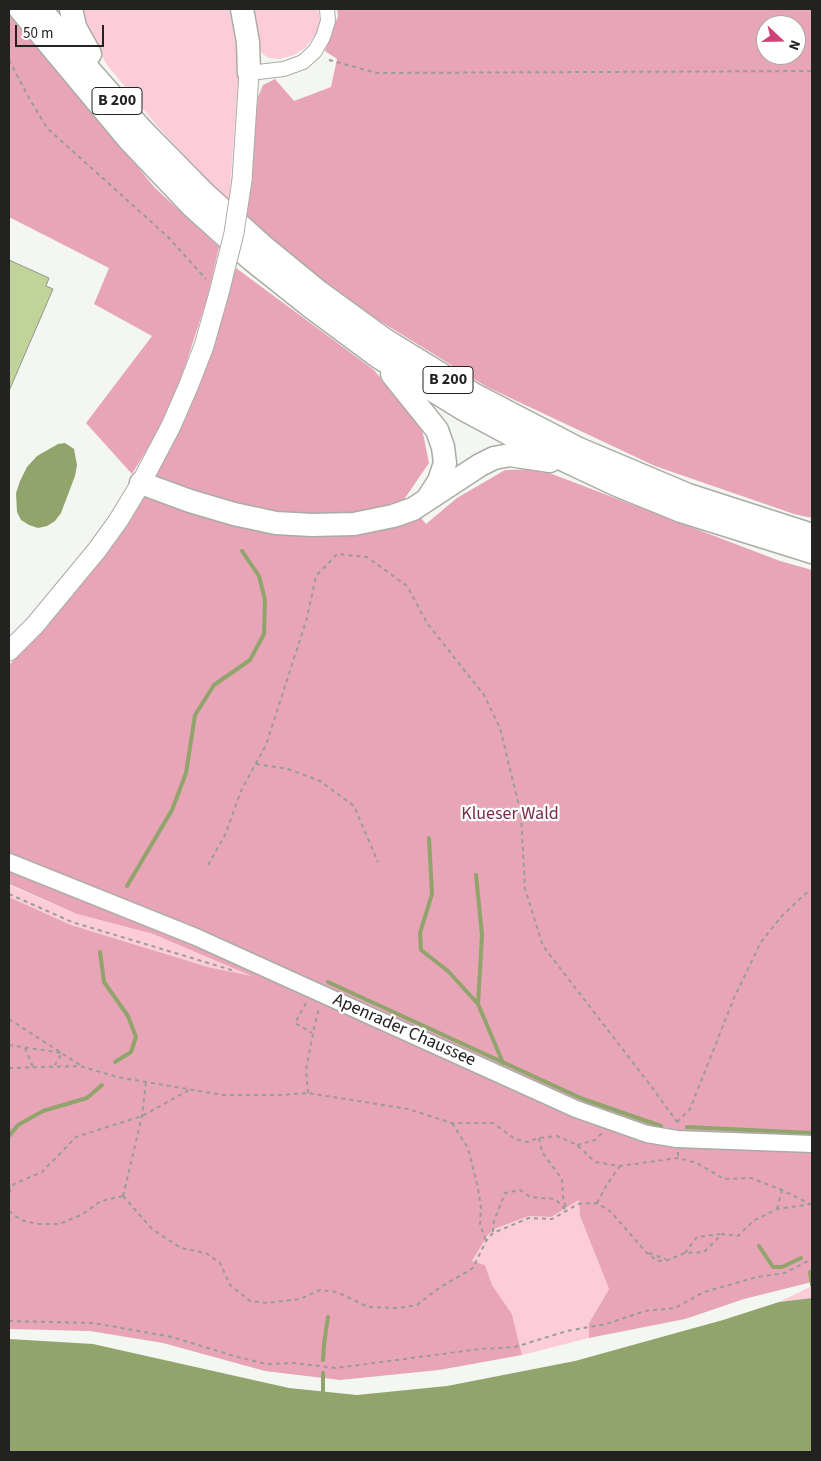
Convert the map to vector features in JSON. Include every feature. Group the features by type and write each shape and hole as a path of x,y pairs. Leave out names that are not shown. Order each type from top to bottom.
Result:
{"highway":[{"name":"B 200","path":"20,9 130,141 191,205 252,260 377,356 464,410 571,464 681,511 812,552"},
{"name":"B 200","path":"41,9 91,72 142,130 198,188 264,247 333,302 385,340 425,366 526,423 579,449 688,495 812,535"},
{"path":"71,9 75,27 92,57 91,72"},
{"path":"242,9 248,42 249,74"},
{"path":"377,356 415,401 437,430 440,438 445,462 439,481 427,501"},
{"path":"141,483 198,504 276,523 312,525 354,524 393,516 413,509 480,465 494,458 510,456 571,464"}],"main road":[{"path":"9,651 34,625 97,550 118,521 141,483 171,426 188,387 204,346 220,294 234,233 242,180 249,74"}],"street":[{"path":"249,74 284,69 303,62 315,50 323,37 328,21 327,9"},
{"name":"Apenrader Chaussee","path":"9,862 196,938 576,1109 647,1134 677,1139 812,1144"}],"path":[{"path":"9,60 47,128 168,236 207,279"},
{"path":"329,60 377,73 812,71"},
{"path":"208,865 225,835 241,791 266,745 307,618 316,576 337,554 367,558 407,586 427,622 484,694 500,728 521,814 525,889 543,946 651,1086 676,1122 690,1108 734,998 762,942 782,917 805,894 812,890"},
{"path":"256,764 288,769 320,781 354,806 378,862"},
{"path":"308,1093 306,1070 312,1033 323,994"},
{"path":"308,1001 295,1023 312,1033"},
{"path":"9,1019 80,1066"},
{"path":"9,1045 62,1053"},
{"path":"25,1047 33,1067"},
{"path":"54,1066 62,1053"},
{"path":"9,1068 80,1066 117,1077 223,1095 308,1093 408,1109 452,1123 493,1123 515,1139 527,1142 538,1138 557,1136 577,1145 595,1162 620,1166 678,1158 697,1163 724,1178 751,1178 811,1204"},
{"path":"123,1196 142,1116 146,1082"},
{"path":"9,1192 14,1184 42,1172 76,1137 142,1116 191,1090"},
{"path":"452,1123 468,1148 478,1188 481,1208 480,1224 486,1240"},
{"path":"577,1145 595,1140 606,1130"},
{"path":"538,1138 542,1152 562,1180 563,1197 567,1211"},
{"path":"596,1203 620,1166"},
{"path":"493,1233 494,1221 505,1193 520,1190 530,1197 555,1199 567,1211"},
{"path":"777,1209 782,1190"},
{"path":"9,1210 21,1220 38,1224 59,1224 81,1215 101,1201 123,1196"},
{"path":"123,1196 152,1229 181,1248 206,1253 220,1263 230,1285 250,1301 266,1303 300,1299 320,1290 337,1292 368,1307 398,1308 417,1304 439,1288 473,1268 486,1240 493,1233 530,1218 552,1219 578,1204 596,1203 611,1212 646,1252 657,1261 668,1260 685,1253 704,1252 722,1234"},
{"path":"685,1253 697,1237 722,1234 738,1236 753,1221 777,1209 811,1204"},
{"path":"646,1252 668,1260"},
{"path":"9,1321 94,1323 172,1337 266,1364 294,1362 336,1368 516,1346 567,1331 606,1324 645,1311 675,1308 704,1292 757,1277 785,1273 812,1259"}],"shaded area":[{"path":"79,9 230,9 239,67 229,203 158,127 107,65 85,26"},
{"path":"252,9 318,9 320,20 317,33 306,47 294,55 279,59 269,58 257,46"},
{"path":"65,443 74,449 77,465 75,476 61,513 55,521 47,526 38,528 29,525 21,520 17,512 16,493 20,481 27,467 37,456 58,444"},
{"path":"9,885 77,914 153,934 256,977 208,967 71,925 9,897"},
{"path":"579,1200 580,1216 609,1289 589,1323 589,1338 522,1355 512,1314 492,1285 485,1265 472,1261 487,1236 494,1229 529,1216 551,1217"},
{"path":"812,1286 812,1298 779,1302"},
{"path":"812,1298 812,1452 9,1452 9,1339 93,1344 289,1388 357,1395 447,1386 575,1361 723,1320 779,1302"}],"green space":[{"path":"337,9 812,9 812,518 794,514 655,466 487,387 375,318 244,225 258,97 263,85 275,79 294,101 331,87 337,59 325,51 338,16"},
{"path":"9,10 155,188 219,247 207,299 178,388 157,433 132,474 86,423 152,336 94,304 109,268 9,217"},
{"name":"Klueser Wald","path":"236,268 374,370 422,429 429,463 405,498 426,524 457,498 505,470 539,469 780,561 812,570 812,1282 744,1299 685,1319 589,1338 589,1323 609,1289 580,1216 579,1200 551,1217 529,1216 494,1229 487,1236 472,1261 485,1265 492,1285 512,1314 522,1355 439,1370 340,1380 265,1371 163,1343 90,1331 9,1329 9,897 71,925 208,967 252,976 153,934 77,914 9,884 9,665 43,631 116,541 173,440 208,358"}],"building":[{"path":"9,260 49,278 46,286 53,289 9,391"}],"waterway":[{"path":"127,886 172,810 186,773 195,715 214,685 250,660 264,634 265,600 259,576 242,551"},
{"path":"429,838 432,894 420,933 421,950 448,971 478,1004 503,1063"},
{"path":"476,875 482,935 478,1004"},
{"path":"100,952 104,982 128,1016 136,1037 131,1052 115,1062"},
{"path":"328,982 583,1099 661,1126"},
{"path":"9,1136 18,1125 43,1111 87,1098 102,1085"},
{"path":"687,1127 812,1133"},
{"path":"759,1246 773,1267 782,1267 801,1258"},
{"path":"810,1272 812,1285"},
{"path":"323,1360 328,1317"},
{"path":"323,1373 323,1391"}]}
